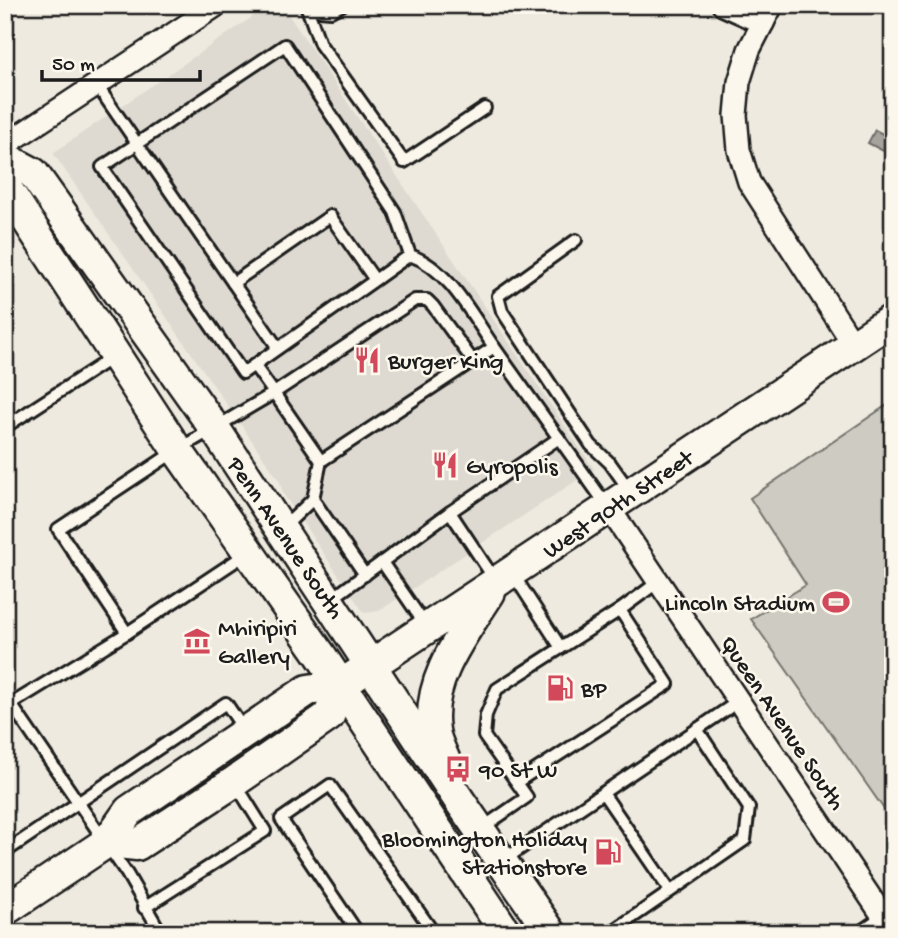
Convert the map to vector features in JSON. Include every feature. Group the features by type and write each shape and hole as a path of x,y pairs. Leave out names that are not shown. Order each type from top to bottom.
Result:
{"main road":[{"name":"Penn Avenue South","path":"5,158 33,173 215,429 459,800 551,933"},
{"name":"Penn Avenue South","path":"5,186 177,450 341,685 506,933"},
{"name":"West 90th Street","path":"5,910 107,842 129,811 308,690 341,685 893,319"},
{"path":"459,800 434,730 436,694 448,659 504,578"},
{"path":"107,842 137,845 234,782 329,716 341,685"}],"street":[{"path":"5,145 217,5"},
{"path":"723,5 767,14 749,50 739,82 736,115 739,150 749,182 854,345"},
{"name":"Queen Avenue South","path":"620,501 659,582 888,923"}],"lane":[{"path":"342,5 331,11 308,7 320,44 404,162 485,108"},
{"path":"285,45 395,212 410,255 243,373 102,167 285,45"},
{"path":"96,85 278,348"},
{"path":"233,283 330,216 375,280"},
{"path":"576,240 498,296 502,311 591,445 610,463 620,501"},
{"path":"410,255 425,260 444,277 559,438 620,501"},
{"path":"127,633 58,529 177,450 274,393 415,300 427,300 433,306 473,361"},
{"path":"281,530 313,499 321,461 494,347"},
{"path":"5,428 115,356"},
{"path":"254,365 321,461"},
{"path":"329,601 450,512 559,438"},
{"path":"313,499 365,575"},
{"path":"450,512 561,648"},
{"path":"161,933 107,842 8,706 127,633 249,552"},
{"path":"382,562 428,628"},
{"path":"480,830 527,797 484,736 486,715 497,689 659,582"},
{"path":"517,782 667,684 620,610"},
{"path":"502,861 738,701"},
{"path":"5,852 78,800 226,703 246,733"},
{"path":"610,933 745,840 749,808 697,729"},
{"path":"234,782 265,831"},
{"path":"144,908 265,831 330,785 434,933"},
{"path":"603,793 670,891"},
{"path":"281,819 358,933"},
{"path":"858,933 888,923"}],"shaded area":[{"path":"270,5 282,5 594,469 379,611 364,613 284,495 279,480 53,153"},
{"path":"875,130 893,139 893,156 868,143"},
{"name":"Lincoln Stadium","path":"893,401 893,822 751,619 806,585 750,498"}],"place":[{"name":"Burger King","path":"367,360"},
{"name":"Gyropolis","path":"445,465"},
{"name":"Lincoln Stadium","path":"836,602"},
{"name":"Mhiripiri Gallery","path":"197,641"},
{"name":"BP","path":"560,688"},
{"name":"90 St W","path":"458,769"},
{"name":"Bloomington Holiday Stationstore","path":"608,852"}]}
